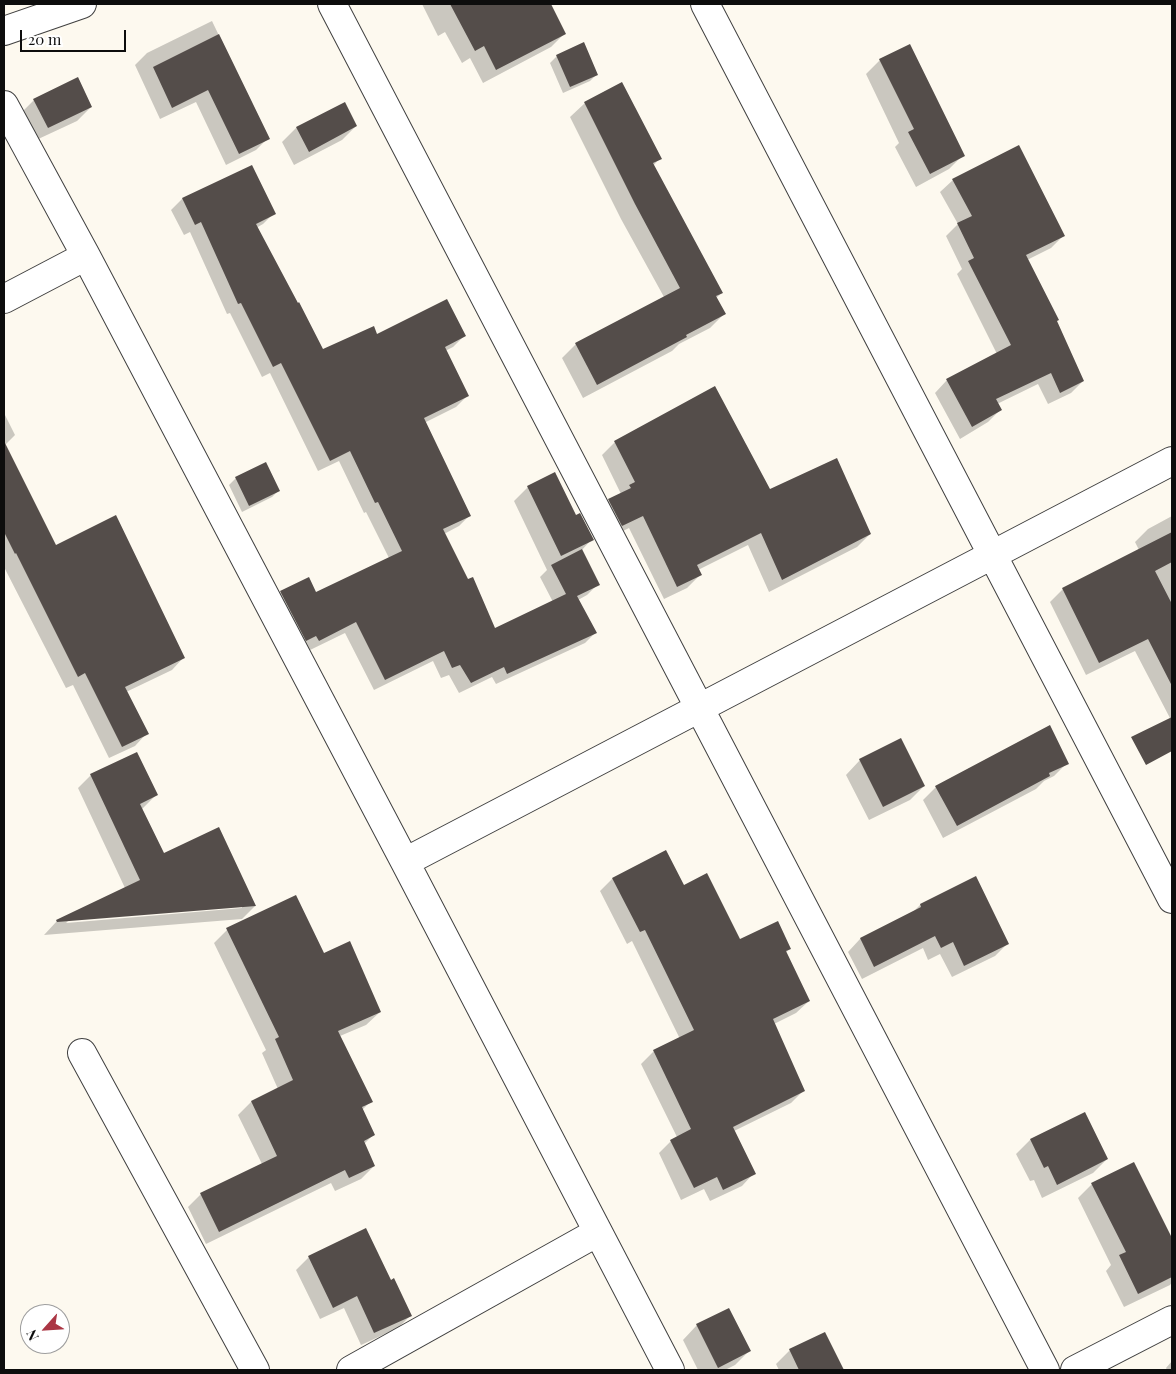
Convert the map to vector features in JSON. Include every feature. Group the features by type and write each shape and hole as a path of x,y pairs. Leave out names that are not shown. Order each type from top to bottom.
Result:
{"street":[{"path":"4,31 82,4"},
{"path":"332,4 1045,1370"},
{"path":"705,4 1172,899"},
{"path":"4,105 86,256 670,1370"},
{"path":"4,299 86,256"},
{"path":"405,862 1172,462"},
{"path":"82,1053 255,1370"},
{"path":"351,1370 598,1232"},
{"path":"1075,1370 1172,1320"}],"building":[{"path":"450,4 551,4 566,34 496,70 484,46 475,51"},
{"path":"219,34 270,139 239,154 208,90 172,108 153,67"},
{"path":"584,42 598,75 570,87 556,55"},
{"path":"910,44 965,156 930,174 908,132 914,129 879,59"},
{"path":"78,77 92,107 48,128 33,99"},
{"path":"622,82 662,159 653,163 723,293 716,296 726,314 597,385 575,343 680,288 584,102"},
{"path":"345,102 357,126 309,152 296,127"},
{"path":"1019,145 1065,236 1026,255 1059,320 1057,321 1084,381 1060,393 1051,373 996,399 1002,410 972,427 946,379 1011,345 968,261 974,258 957,223 972,216 952,179"},
{"path":"252,165 276,214 256,224 323,349 374,326 377,334 447,299 466,336 445,347 469,396 424,418 471,516 443,529 468,579 473,577 495,628 566,594 551,565 582,549 600,585 577,596 597,633 507,674 504,667 471,683 460,665 452,668 444,651 385,680 356,622 319,641 316,636 306,641 280,591 309,577 316,592 402,551 378,502 375,503 350,451 330,461 281,363 273,367 241,303 238,304 201,222 195,225 182,198"},
{"path":"715,386 770,489 837,458 871,534 782,580 761,533 697,565 702,575 677,587 643,516 622,526 608,499 631,488 629,485 635,482 614,441"},
{"path":"4,441 56,545 116,515 185,658 125,687 149,734 122,747 85,673 78,677 4,532"},
{"path":"266,462 280,491 249,506 235,477"},
{"path":"555,472 576,515 580,513 594,540 561,556 527,486"},
{"path":"1172,532 1172,562 1155,571 1172,604 1172,686 1148,639 1099,663 1062,588"},
{"path":"1172,717 1172,751 1146,765 1131,737"},
{"path":"1050,725 1069,764 1049,773 1050,776 957,826 935,786"},
{"path":"901,738 925,786 883,807 859,759"},
{"path":"137,752 158,795 140,804 164,853 219,827 256,906 57,922 56,920 140,880 90,774"},
{"path":"666,850 684,885 707,873 740,939 778,921 791,949 786,951 810,1001 773,1019 805,1091 733,1127 756,1174 723,1190 717,1177 694,1188 670,1140 691,1129 653,1050 694,1030 645,930 640,932 612,878"},
{"path":"976,876 1009,944 964,966 953,942 941,948 935,936 874,967 860,938 921,907 920,904"},
{"path":"296,895 324,953 350,941 381,1012 338,1031 373,1102 362,1107 375,1135 364,1141 375,1166 349,1178 345,1170 219,1232 200,1193 277,1156 251,1101 293,1080 275,1039 279,1037 226,928"},
{"path":"1085,1112 1108,1159 1057,1185 1048,1166 1044,1168 1030,1139"},
{"path":"1134,1162 1172,1238 1172,1277 1138,1294 1119,1255 1126,1252 1091,1183"},
{"path":"366,1228 391,1280 394,1278 412,1316 374,1333 357,1296 333,1308 308,1256"},
{"path":"729,1308 751,1351 718,1368 696,1324"},
{"path":"825,1332 844,1370 799,1370 789,1349"}]}
